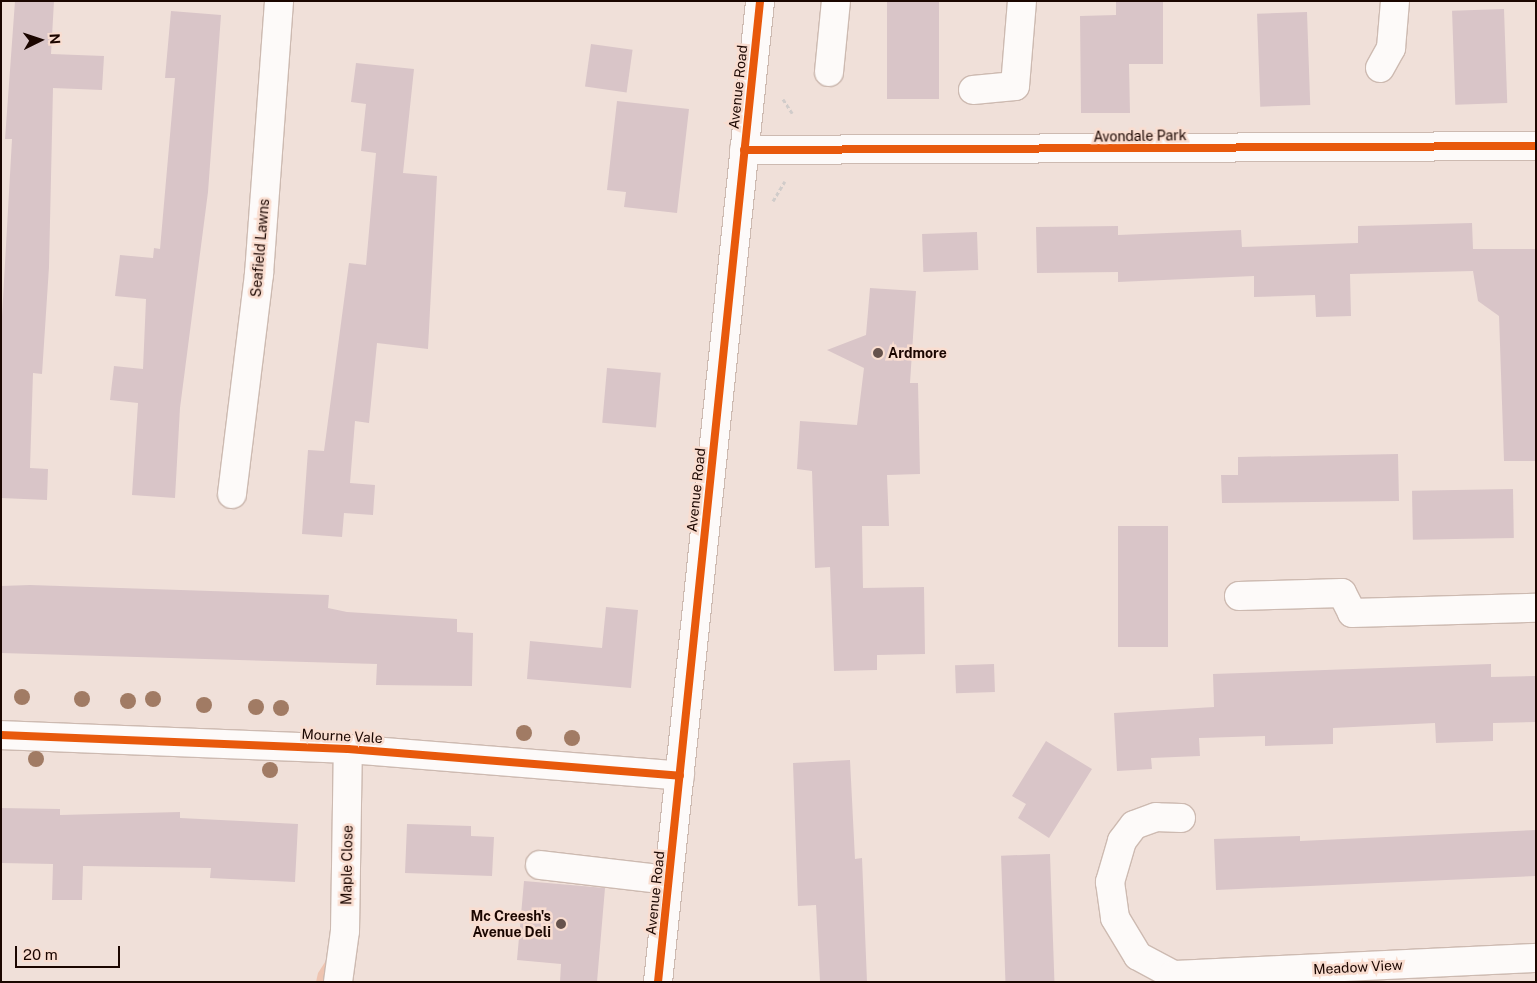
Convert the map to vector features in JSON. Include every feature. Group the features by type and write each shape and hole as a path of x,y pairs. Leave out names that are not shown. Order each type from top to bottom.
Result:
{"street":[{"name":"Seafield Lawns","path":"232,494 259,274 278,1"},
{"name":"Avenue Road","path":"658,982 760,1"},
{"path":"829,72 836,1"},
{"path":"973,90 1015,86 1022,1"},
{"path":"1380,68 1391,48 1395,1"},
{"name":"Avondale Park","path":"744,150 1536,146"},
{"path":"1239,596 1342,593 1352,612 1536,608"},
{"name":"Mourne Vale","path":"1,735 348,749 680,776"},
{"name":"Maple Close","path":"338,982 345,931 348,749"},
{"name":"Meadow View","path":"1181,818 1156,817 1134,825 1122,841 1110,882 1115,918 1138,956 1173,976 1536,958"},
{"path":"540,865 668,880"}],"shaded area":[{"path":"327,959 324,982 316,982 318,973"}],"building":[{"path":"15,1 54,1 51,54 104,56 102,90 53,88 49,267 42,374 33,373 30,468 48,469 47,500 1,498 1,334 12,139 5,139"},
{"path":"887,1 939,1 939,99 887,99"},
{"path":"1116,1 1163,1 1163,64 1129,64 1130,113 1081,113 1080,16 1116,15"},
{"path":"1504,9 1507,103 1455,105 1452,11"},
{"path":"171,11 221,15 208,192 180,408 175,498 132,495 138,403 110,400 114,366 143,369 146,299 115,296 120,255 153,258 154,248 160,249 175,78 165,78"},
{"path":"1307,12 1310,105 1260,107 1257,14"},
{"path":"591,44 633,50 627,92 585,87"},
{"path":"356,63 414,69 403,173 437,176 428,349 377,343 369,423 355,421 350,483 375,485 373,515 344,513 342,537 302,534 308,450 324,451 349,263 366,265 376,153 361,151 366,104 351,102"},
{"path":"617,101 689,109 677,213 624,207 626,192 607,190"},
{"path":"1472,223 1473,249 1536,249 1536,461 1504,461 1499,316 1478,301 1473,271 1350,274 1351,316 1316,317 1315,295 1254,297 1254,276 1118,282 1118,272 1037,273 1036,227 1118,226 1118,235 1241,230 1242,247 1358,243 1358,226"},
{"path":"977,232 978,270 923,272 922,234"},
{"path":"870,288 916,291 910,383 918,383 920,474 887,475 889,526 862,526 863,588 924,587 925,654 877,655 877,670 834,671 830,567 815,568 812,471 797,469 800,421 857,425 864,368 827,350 866,335"},
{"path":"607,368 661,373 656,427 602,423"},
{"path":"1398,454 1399,501 1222,503 1221,475 1238,475 1238,457"},
{"path":"1513,489 1514,538 1413,540 1412,491"},
{"path":"1118,526 1168,526 1168,647 1118,647"},
{"path":"30,585 329,595 328,608 347,612 457,619 457,632 473,633 472,686 376,685 377,664 1,653 1,586"},
{"path":"606,607 638,610 631,688 527,679 530,641 602,648"},
{"path":"994,664 995,692 956,693 955,665"},
{"path":"1491,664 1491,677 1536,676 1536,722 1493,723 1493,741 1436,743 1435,723 1333,728 1333,744 1265,746 1265,736 1199,738 1200,756 1151,758 1152,769 1117,771 1114,713 1214,707 1213,674"},
{"path":"1046,741 1092,769 1049,838 1018,818 1026,804 1012,796"},
{"path":"850,760 855,859 862,858 867,982 820,982 816,905 798,906 793,763"},
{"path":"1,808 60,809 60,815 180,812 180,818 298,824 295,882 210,878 211,868 83,866 82,900 52,900 53,864 1,863"},
{"path":"407,824 471,826 471,836 494,837 492,876 405,873"},
{"path":"1536,830 1536,876 1216,890 1214,839 1300,836 1300,841"},
{"path":"1050,854 1054,982 1005,982 1001,856"},
{"name":"Mc Creesh's Avenue Deli","path":"524,881 605,888 597,982 560,982 561,964 517,960"}],"cycle path":[{"path":"658,982 760,1"},
{"path":"744,150 1536,146"},
{"path":"1,735 348,749 680,776"}],"place":[{"name":"Ardmore","path":"878,353"},
{"name":"Mc Creesh's Avenue Deli","path":"561,924"}]}
